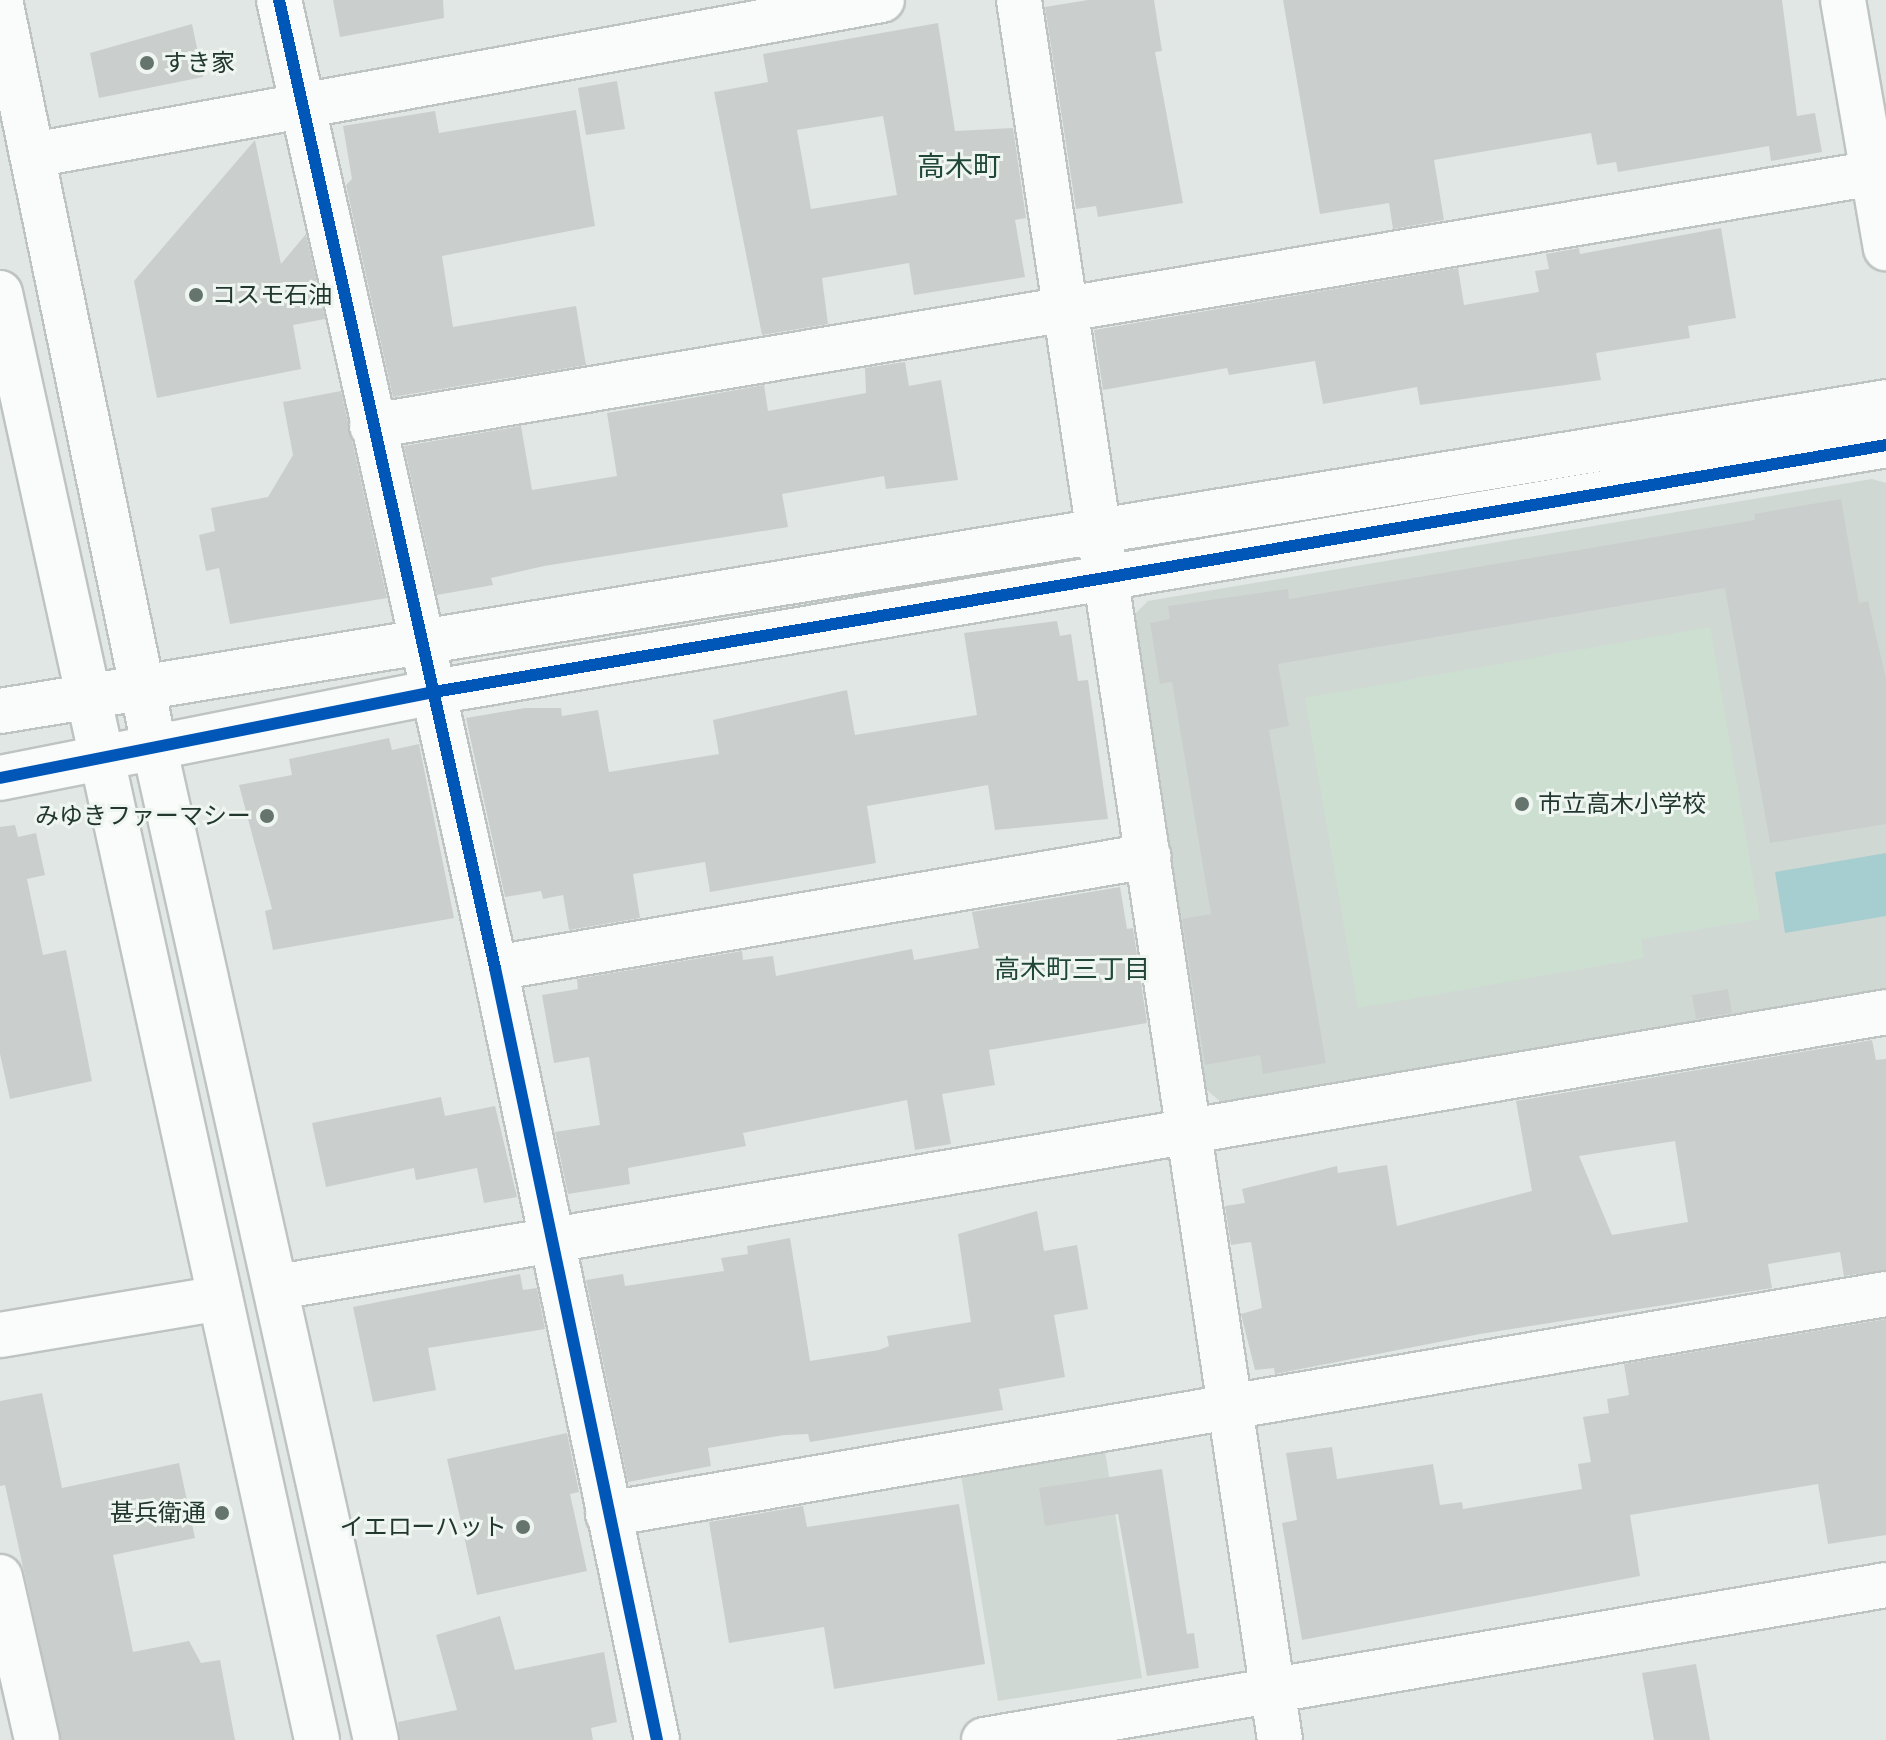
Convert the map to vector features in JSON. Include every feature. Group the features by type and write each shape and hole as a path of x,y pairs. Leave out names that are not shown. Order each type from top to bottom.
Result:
{"street":[{"path":"0,0 155,750 278,1287 376,1740"},
{"path":"279,0 495,968 657,1740"},
{"path":"33,155 882,0"},
{"path":"1019,0 1280,1740"},
{"path":"1843,0 1880,172 1886,248"},
{"path":"372,426 1880,172"},
{"path":"0,293 98,760 317,1740"},
{"path":"0,711 1886,402"},
{"path":"0,778 155,750 434,692 1105,575 1886,445"},
{"path":"495,968 1148,856"},
{"path":"278,1287 1188,1128 1886,1012"},
{"path":"608,1514 1886,1294"},
{"path":"0,1335 220,1298"},
{"path":"984,1740 1886,1585"},
{"path":"3,1602 37,1740"}],"shaded area":[{"name":"市立高木小学校","path":"1872,479 1886,483 1886,989 1222,1103 1201,1085 1131,618 1148,601"},
{"path":"1104,1445 1142,1678 998,1701 960,1469"}],"green space":[{"path":"1710,627 1760,919 1641,939 1644,958 1358,1008 1305,698"}],"water":[{"path":"1886,853 1886,916 1785,933 1775,872"}],"building":[{"path":"333,0 443,0 444,18 340,37"},
{"path":"1088,0 1154,0 1162,51 1155,52 1183,203 1098,217 1096,206 1076,209 1045,7"},
{"path":"1283,0 1782,0 1797,116 1815,113 1822,152 1771,161 1769,146 1618,172 1616,162 1597,165 1591,133 1434,160 1444,220 1393,229 1389,203 1320,214"},
{"path":"938,23 955,131 1013,128 1026,218 1015,220 1025,277 914,295 909,263 822,278 828,324 762,335 714,92 768,82 763,54","holes":["883,116 897,195 811,209 797,130"]},
{"path":"192,24 203,77 99,98 90,53"},
{"path":"617,81 625,129 586,135 578,88"},
{"path":"576,110 595,226 442,256 453,327 576,306 586,365 393,397 346,185 352,179 343,126 435,111 439,133"},
{"path":"255,140 281,264 306,234 325,319 293,325 301,369 157,398 134,281"},
{"path":"1721,228 1736,318 1688,326 1690,338 1596,353 1601,380 1420,405 1417,387 1323,404 1315,361 1229,375 1227,368 1103,390 1094,330 1458,268 1464,305 1539,292 1535,271 1549,269 1546,254 1579,248 1580,254"},
{"path":"905,362 909,386 941,380 958,480 886,489 884,476 782,494 788,527 544,566 491,578 493,585 437,595 404,446 521,426 532,490 617,476 607,413 764,385 768,411 866,393 865,368"},
{"path":"341,391 387,598 230,624 219,568 206,571 199,535 215,531 211,508 268,497 293,455 283,402"},
{"path":"1841,499 1859,603 1868,601 1886,679 1886,824 1770,843 1725,588 1278,664 1289,726 1269,730 1326,1063 1263,1074 1260,1055 1205,1065 1182,919 1211,914 1172,682 1160,684 1150,623 1170,619 1168,606 1288,589 1289,599 1755,520 1754,514"},
{"path":"1057,621 1060,636 1071,634 1078,681 1088,680 1108,819 995,830 988,785 867,806 876,863 710,892 705,862 633,874 640,918 569,930 563,895 543,899 541,891 505,897 466,718 525,708 561,708 562,716 598,710 609,772 719,754 713,720 847,690 855,735 977,715 964,633"},
{"path":"389,738 392,750 419,744 454,918 273,950 265,911 272,909 239,785 292,775 289,759"},
{"path":"15,825 18,837 36,833 45,875 27,879 43,955 66,950 92,1081 10,1099 0,1054 0,827"},
{"path":"1120,887 1127,929 1133,928 1147,1023 989,1050 995,1085 942,1094 951,1144 915,1150 907,1100 743,1133 746,1146 628,1168 630,1184 568,1194 555,1132 600,1125 589,1057 554,1063 542,995 578,989 577,979 742,951 743,960 773,956 776,976 912,949 914,960 979,948 972,912"},
{"path":"1728,989 1732,1013 1696,1019 1692,995"},
{"path":"1872,1040 1876,1060 1886,1059 1886,1270 1844,1276 1840,1252 1768,1264 1772,1288 1480,1334 1275,1374 1274,1368 1255,1370 1241,1314 1262,1308 1251,1242 1231,1245 1225,1206 1245,1203 1242,1189 1337,1166 1338,1173 1387,1165 1397,1226 1532,1191 1516,1101","holes":["1675,1141 1688,1222 1612,1235 1579,1156"]},
{"path":"441,1097 445,1116 495,1106 517,1197 484,1203 477,1168 416,1180 414,1168 326,1187 312,1123"},
{"path":"1037,1211 1044,1251 1077,1245 1088,1309 1054,1315 1065,1377 999,1389 1003,1410 810,1442 808,1434 784,1435 708,1448 711,1466 628,1482 586,1280 623,1274 625,1286 724,1271 721,1258 748,1254 747,1246 790,1238 810,1361 879,1350 889,1346 887,1336 971,1322 958,1234"},
{"path":"520,1274 523,1290 537,1288 545,1329 428,1348 436,1390 373,1402 353,1307"},
{"path":"1886,1319 1886,1535 1828,1544 1818,1484 1630,1515 1640,1576 1302,1640 1282,1523 1297,1520 1286,1453 1332,1447 1337,1479 1433,1464 1440,1505 1462,1502 1463,1509 1582,1489 1578,1464 1591,1462 1583,1417 1609,1413 1607,1399 1629,1395 1624,1364"},
{"path":"42,1393 62,1488 179,1463 195,1538 113,1555 133,1652 189,1641 201,1663 220,1660 235,1740 61,1740 5,1485 0,1486 0,1401"},
{"path":"567,1433 579,1492 570,1494 587,1571 477,1595 447,1459"},
{"path":"1162,1469 1187,1634 1194,1633 1199,1668 1147,1676 1118,1514 1045,1526 1039,1488"},
{"path":"959,1504 985,1664 834,1689 824,1627 729,1643 709,1522 803,1506 807,1527"},
{"path":"500,1616 515,1670 604,1652 617,1722 591,1728 593,1740 400,1740 398,1722 457,1710 436,1635"},
{"path":"1696,1664 1710,1740 1654,1740 1642,1673"}],"cycle path":[{"path":"279,0 495,968 657,1740"},
{"path":"0,778 434,692 1886,445"}],"place":[{"name":"すき家","path":"147,63"},
{"name":"コスモ石油","path":"196,295"},
{"name":"市立高木小学校","path":"1522,804"},
{"name":"みゆきファーマシー","path":"267,816"},
{"name":"甚兵衛通","path":"222,1513"},
{"name":"イエローハット","path":"523,1527"}],"district":[{"name":"高木町","path":"959,166"},
{"name":"高木町三丁目","path":"1072,970"}]}
